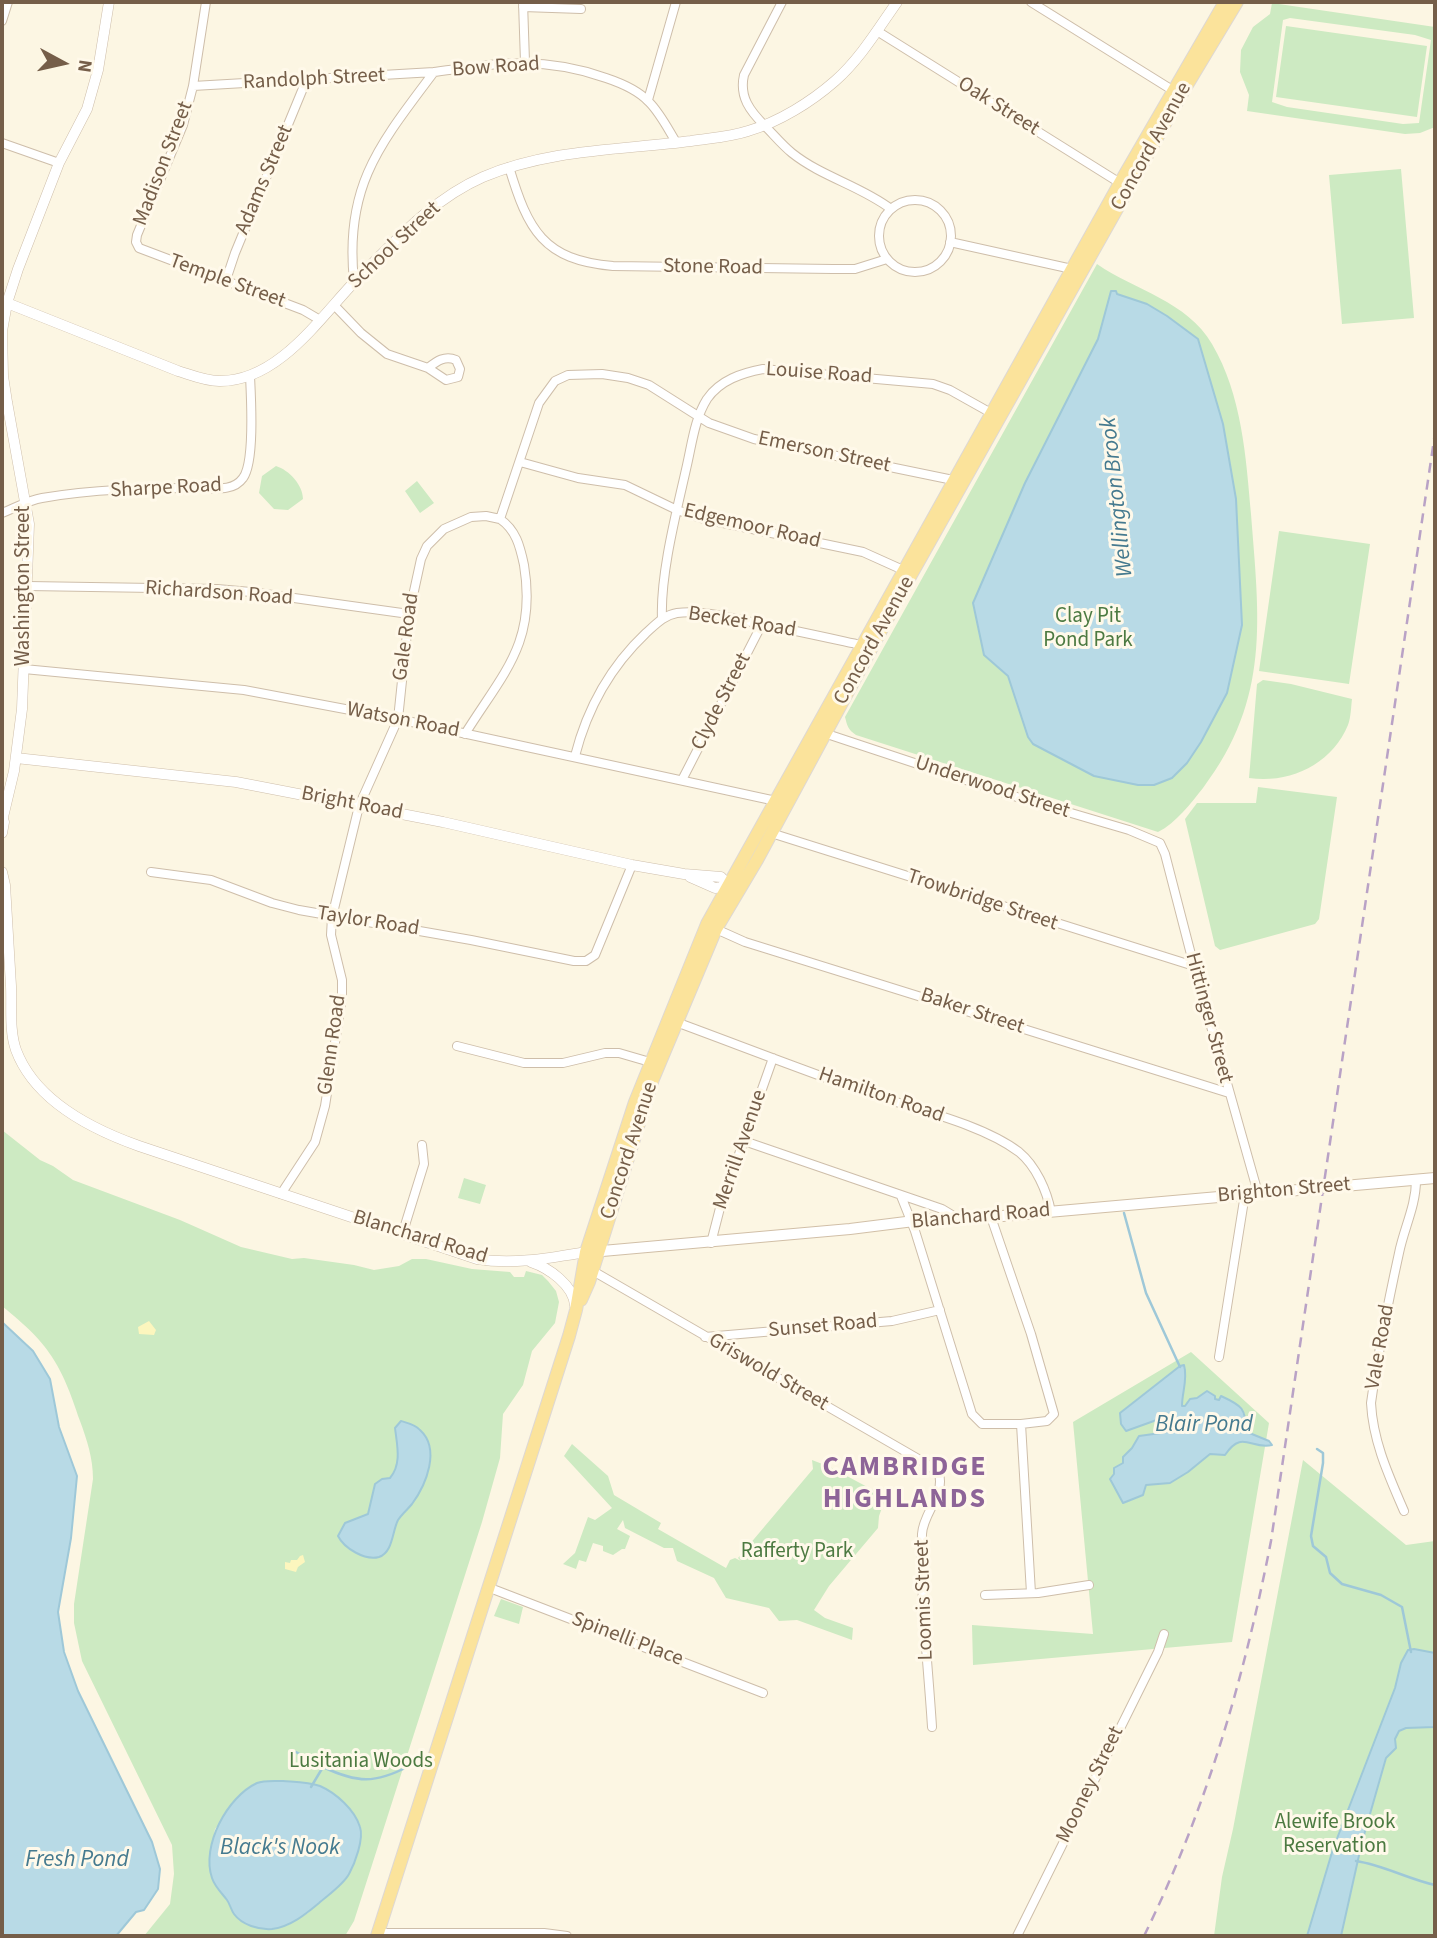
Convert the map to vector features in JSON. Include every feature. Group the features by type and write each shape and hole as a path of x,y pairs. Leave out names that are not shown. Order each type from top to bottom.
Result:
{"main road":[{"name":"Concord Avenue","path":"378,1935 490,1588 650,1062 711,927 1227,2"},
{"name":"Concord Avenue","path":"996,415 1120,183 1177,92"},
{"name":"Concord Avenue","path":"576,1310 593,1271 592,1252 711,927"},
{"name":"Brighton Street","path":"1132,1205 1435,1178"},
{"name":"Blanchard Road","path":"592,1252 957,1218 1132,1205"}],"street":[{"path":"2,21 8,2"},
{"name":"Washington Street","path":"2,833 2,817 16,758 24,669 29,524 3,376 4,302 59,163 87,109 110,2"},
{"name":"Madison Street","path":"136,243 183,125 193,86 206,2"},
{"path":"648,100 676,2"},
{"path":"782,2 744,75 741,86 743,96 753,113 793,154 891,209"},
{"name":"School Street","path":"4,302 186,374 221,381 250,376 281,358 410,227 441,202 481,178 541,157 732,135 764,125 799,107 828,87 855,60 897,2"},
{"path":"1031,2 1177,92"},
{"path":"524,62 523,4 580,9"},
{"name":"Oak Street","path":"877,31 1120,183"},
{"name":"Bow Road","path":"354,281 351,251 353,219 360,190 387,136 435,72 524,62 558,64 588,72 633,90 648,100 676,142"},
{"name":"Randolph Street","path":"193,86 435,72"},
{"name":"Adams Street","path":"226,281 306,81"},
{"path":"2,143 59,163"},
{"name":"Stone Road","path":"509,167 520,202 531,224 551,248 579,261 613,266 833,269 864,267 887,259"},
{"path":"909,200 929,202 947,220 951,233 950,242 942,259 925,271 906,271 887,259 879,242 879,233 884,216 891,209 909,200"},
{"path":"950,242 1072,269"},
{"name":"Temple Street","path":"136,243 139,248 303,310 320,320"},
{"path":"334,305 361,333 387,354 428,368"},
{"name":"Louise Road","path":"662,619 661,602 677,510 698,418 708,397 722,383 743,373 763,369 933,384 950,390 996,415"},
{"name":"Emerson Street","path":"500,519 539,403 555,381 568,375 602,374 628,378 661,391 698,418 754,439 959,481"},
{"name":"Sharpe Road","path":"26,504 40,498 134,490 222,489 237,484 245,476 248,464 250,376"},
{"name":"Edgemoor Road","path":"520,462 578,478 625,485 677,510 742,528 863,552 907,573"},
{"path":"2,513 26,504"},
{"name":"Gale Road","path":"359,806 398,719 409,614 416,576 427,546 444,529 471,517 500,519"},
{"path":"466,734 502,681 517,649 526,619 528,590 523,559 517,537 510,526 500,519"},
{"name":"Richardson Road","path":"27,586 217,589 409,614"},
{"name":"Becket Road","path":"575,756 586,722 612,672 630,649 662,619 675,614 692,613 762,624 866,646"},
{"name":"Clyde Street","path":"682,780 762,624"},
{"name":"Watson Road","path":"24,669 233,689 398,719 782,802"},
{"name":"Underwood Street","path":"820,731 1020,798 1129,830 1160,843"},
{"name":"Bright Road","path":"16,758 236,782 684,874 715,888 734,888"},
{"name":"Washington Street","path":"2,790 14,771"},
{"name":"Glenn Road","path":"281,1194 315,1142 325,1106 342,998 342,979 331,935 332,917 359,806"},
{"name":"Trowbridge Street","path":"766,832 1194,966"},
{"name":"Hittinger Street","path":"1160,843 1258,1193"},
{"name":"Taylor Road","path":"150,872 211,880 272,903 332,917 457,937 574,961 589,959 595,955 632,864"},
{"name":"Blanchard Road","path":"2,872 15,1048 34,1080 48,1096 90,1126 113,1137 477,1259 527,1261 592,1252"},
{"name":"Baker Street","path":"711,927 746,942 1229,1093"},
{"name":"Hamilton Road","path":"676,1022 974,1129 1003,1142 1020,1153 1033,1168 1044,1188 1051,1212"},
{"path":"457,1046 502,1059 536,1064 563,1063 606,1052 650,1062"},
{"name":"Merrill Avenue","path":"711,1243 720,1208 773,1058"},
{"path":"744,1141 942,1209 957,1218"},
{"path":"402,1235 424,1164 422,1145"},
{"name":"Vale Road","path":"1404,1511 1378,1449 1371,1403 1392,1282 1415,1201 1416,1180"},
{"path":"1219,1357 1245,1194"},
{"path":"901,1196 912,1222 972,1414 982,1424 1047,1421 1054,1414 1052,1403 991,1217"},
{"path":"527,1261 548,1269 569,1289 575,1298 576,1310"},
{"name":"Griswold Street","path":"593,1271 927,1464 940,1477"},
{"name":"Sunset Road","path":"705,1337 892,1321 940,1310"},
{"path":"1021,1424 1031,1593"},
{"name":"Loomis Street","path":"932,1727 922,1572 922,1530 941,1485 940,1477"},
{"path":"985,1595 1089,1586"},
{"name":"Spinelli Place","path":"490,1588 763,1693"},
{"name":"Mooney Street","path":"1017,1936 1158,1652 1164,1634"},
{"path":"378,1935 544,1933 567,1936"}],"green space":[{"path":"1272,3 1435,27 1435,127 1420,133 1405,134 1247,111 1249,95 1240,72 1241,50 1253,27 1270,14","holes":["1290,18 1415,35 1431,40 1419,123 1403,124 1287,107 1272,102 1283,20"]},
{"path":"1286,26 1427,46 1417,117 1276,97"},
{"path":"1401,169 1414,318 1342,324 1329,175"},
{"name":"Clay Pit Pond Park","path":"1097,264 1175,307 1201,329 1212,344 1230,384 1236,405 1247,471 1257,623 1256,656 1250,689 1240,722 1225,755 1188,806 1158,832 856,735 848,727 845,717"},
{"path":"276,466 286,471 301,488 303,499 288,510 274,509 259,493 262,476"},
{"path":"417,481 434,503 420,513 405,491"},
{"path":"1279,531 1370,544 1349,684 1259,671"},
{"path":"1263,680 1352,699 1349,722 1332,751 1308,768 1280,778 1249,778 1257,684"},
{"path":"1258,787 1337,797 1319,919 1315,924 1220,950 1215,946 1185,819 1197,803 1256,803"},
{"name":"Lusitania Woods","path":"2,1130 40,1160 73,1180 180,1220 241,1247 292,1259 304,1258 374,1270 399,1266 412,1259 426,1259 472,1269 510,1272 514,1277 524,1277 526,1271 542,1275 556,1291 559,1302 555,1323 532,1351 523,1385 503,1414 500,1458 482,1522 354,1921 345,1936 144,1936 170,1904 174,1874 172,1845 82,1661 74,1623 74,1604 93,1479 89,1449 66,1384 52,1356 31,1332 2,1306","holes":["259,1782 308,1784 328,1791 344,1804 360,1825 349,1875 308,1913 288,1925 272,1929 256,1927 242,1922 233,1913 211,1876 210,1859 215,1829"]},
{"path":"464,1178 486,1185 480,1204 458,1198"},
{"path":"1191,1352 1269,1423 1232,1642 973,1665 972,1625 1093,1634 1073,1422"},
{"name":"Rafferty Park","path":"572,1444 608,1476 614,1495 661,1523 658,1529 726,1568 730,1560 735,1558 741,1561 738,1558 813,1469 812,1460 886,1497 878,1528 829,1586 814,1610 825,1618 853,1628 852,1640 797,1620 779,1621 769,1608 726,1598 714,1578 677,1561 673,1548 664,1548 625,1528 623,1520 617,1529 630,1536 625,1549 613,1555 603,1551 603,1546 593,1543 586,1562 579,1560 576,1569 563,1564 575,1553 588,1517 595,1520 612,1508 564,1456"},
{"name":"Alewife Brook Reservation","path":"1303,1460 1406,1545 1435,1541 1435,1936 1214,1936 1222,1877"},
{"path":"501,1599 523,1607 519,1624 494,1616"}],"sand":[{"path":"149,1321 156,1330 154,1335 139,1334 138,1327"},
{"path":"303,1555 305,1562 296,1572 285,1569 285,1562 290,1563"}],"water":[{"name":"Clay Pit Pond Park","path":"1111,291 1147,304 1198,339 1223,424 1236,499 1242,625 1227,693 1187,763 1172,778 1154,785 1138,785 1094,776 1033,744 1028,737 1008,676 984,655 973,603 1025,483 1098,339"},
{"name":"Fresh Pond","path":"2,1322 33,1351 50,1379 59,1427 77,1476 71,1538 58,1612 64,1652 78,1691 152,1842 160,1869 158,1889 144,1910 136,1912 116,1936 2,1936"},
{"name":"Blair Pond","path":"1184,1365 1182,1406 1207,1391 1215,1396 1215,1399 1219,1400 1221,1396 1242,1409 1247,1432 1269,1441 1272,1445 1237,1443 1225,1455 1210,1454 1170,1483 1146,1485 1143,1495 1123,1503 1110,1479 1114,1468 1123,1463 1123,1457 1139,1436 1168,1432 1173,1427 1171,1419 1165,1417 1126,1431 1121,1424 1120,1413"},
{"path":"401,1421 412,1424 426,1438 430,1447 429,1467 417,1496 398,1520 387,1551 379,1557 368,1557 350,1549 338,1536 345,1523 368,1514 375,1484 390,1478 394,1473 398,1454 395,1428"},
{"path":"1408,1650 1435,1653 1435,1727 1406,1728 1399,1731 1395,1739 1396,1748 1386,1758 1362,1842 1341,1936 1307,1936 1333,1849 1395,1688 1401,1663"},
{"name":"Black's Nook","path":"283,1781 320,1786 332,1793 354,1814 360,1827 361,1838 351,1869 339,1886 291,1923 279,1928 262,1929 246,1924 234,1914 212,1878 210,1852 219,1824 236,1799 257,1783"}],"waterway":[{"name":"Wellington Brook","path":"1124,1213 1146,1293 1180,1367"},
{"name":"Wellington Brook","path":"1317,1449 1323,1453 1323,1463 1311,1536 1313,1546 1326,1557 1330,1573 1342,1584 1381,1595 1402,1607 1411,1652"},
{"path":"296,1752 323,1767"},
{"path":"311,1787 323,1767 346,1776 366,1779 386,1776 409,1766"},
{"path":"1356,1861 1435,1885"}],"railway":[{"path":"1144,1936 1186,1841 1221,1743 1248,1643 1271,1541 1435,433"}],"district":[{"name":"CAMBRIDGE HIGHLANDS","path":"905,1485"}]}
